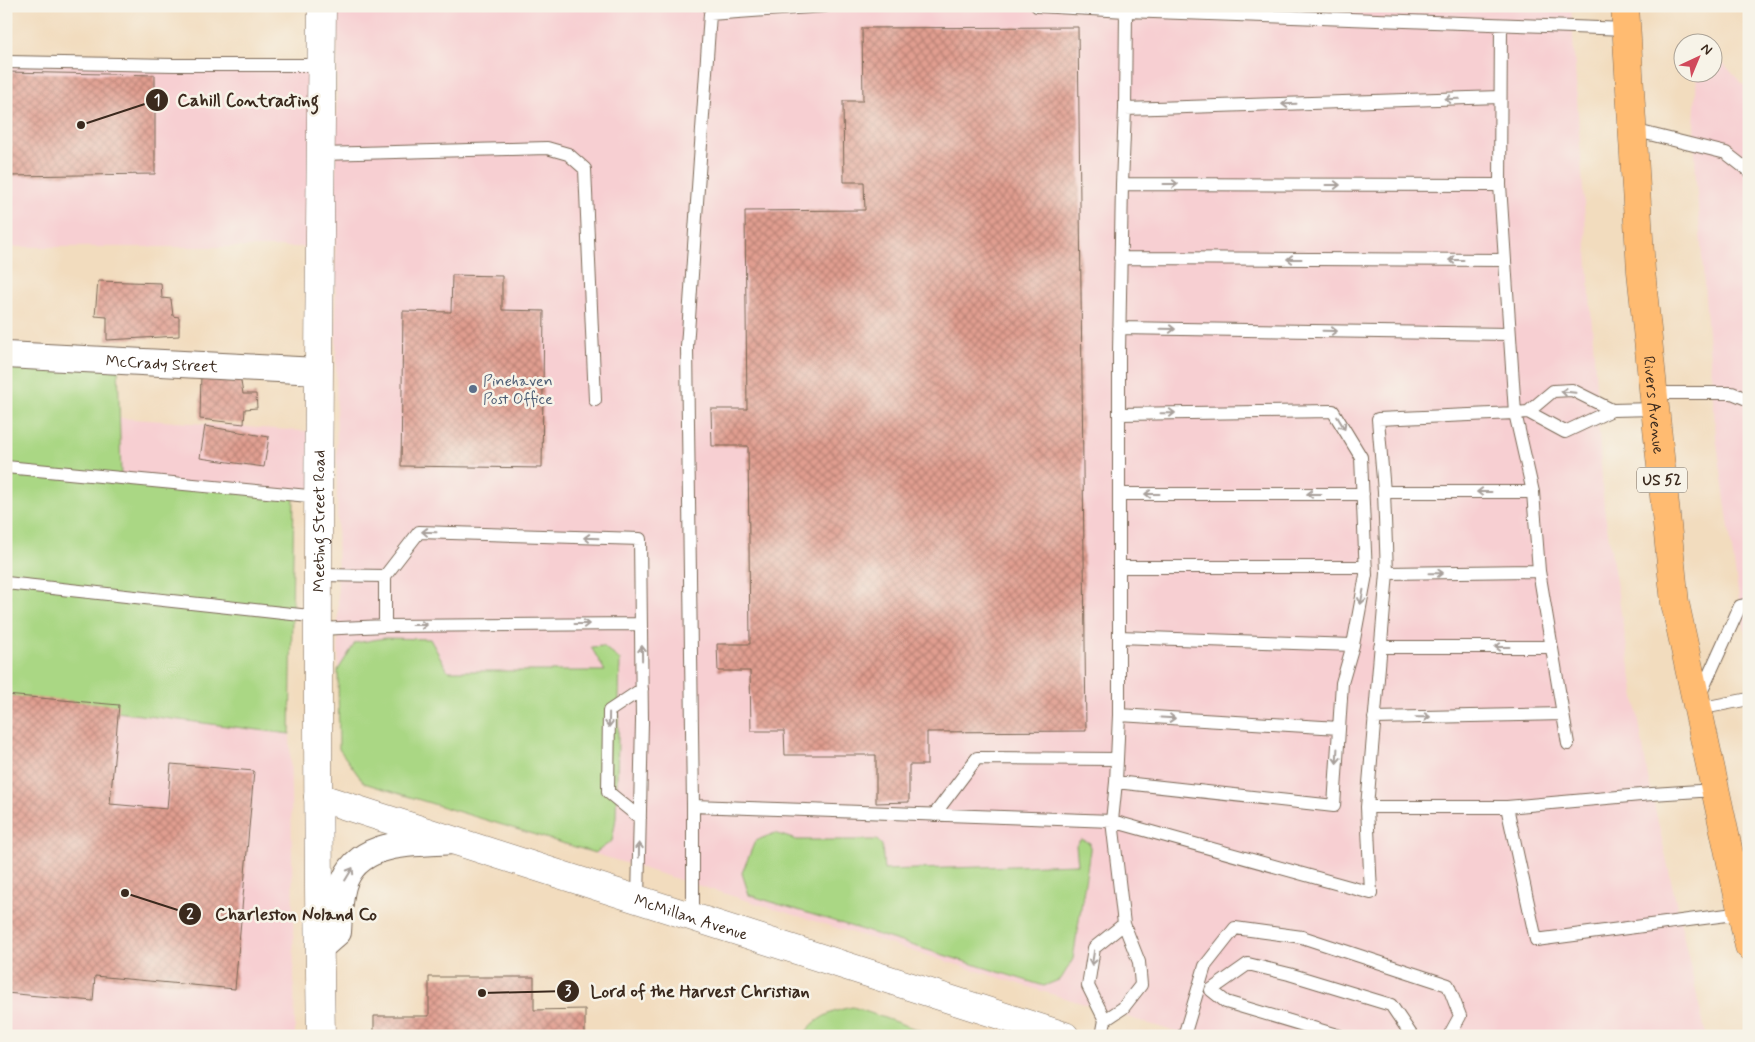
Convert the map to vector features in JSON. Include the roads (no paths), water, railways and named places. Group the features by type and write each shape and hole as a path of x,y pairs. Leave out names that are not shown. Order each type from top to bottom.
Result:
{"main road":[{"name":"Rivers Avenue","path":"1626,18 1641,271 1675,603 1749,946"}],"street":[{"name":"Meeting Street Road","path":"322,6 318,371 318,797 322,1036"},
{"name":"McCrady Street","path":"6,355 318,371"},
{"name":"McMillan Avenue","path":"318,797 1065,1036"},
{"path":"320,948 338,932 343,886 348,874 358,861 377,849 397,845 454,841"}],"lane":[{"path":"693,917 686,347 710,14 825,6"},
{"path":"1037,6 1501,25 1626,18"},
{"path":"1105,1020 1123,1008 1141,985 1139,962 1124,924 1112,821 1119,716 1119,328 1126,11"},
{"path":"1501,25 1500,185 1515,413 1533,492 1539,571 1568,744"},
{"path":"6,62 322,65"},
{"path":"1125,109 1500,97"},
{"path":"1633,130 1726,153 1749,171"},
{"path":"321,154 547,148 568,154 585,169 595,400"},
{"path":"1122,184 1500,185"},
{"path":"1120,258 1505,260"},
{"path":"1119,328 1510,334"},
{"path":"1528,412 1553,391 1572,390 1612,410"},
{"path":"693,806 1112,821 1371,893 1367,807 1387,573 1384,492 1378,419 1528,412 1565,432 1612,410 1654,401 1732,393 1749,400"},
{"path":"1116,782 1334,806 1342,683 1353,645 1366,574 1361,457 1333,411 1119,414"},
{"path":"6,468 319,497"},
{"path":"1384,492 1533,492"},
{"path":"1119,494 1363,494"},
{"path":"385,626 385,576 419,532 640,539 642,689 638,899"},
{"path":"1119,567 1366,567"},
{"path":"1387,573 1539,571"},
{"path":"318,575 385,576"},
{"path":"6,583 319,623 385,626 641,624"},
{"path":"1697,705 1740,606 1749,604"},
{"path":"1120,638 1353,645"},
{"path":"1380,647 1551,647"},
{"path":"640,818 608,792 609,711 642,689"},
{"path":"1697,705 1749,699"},
{"path":"1374,718 1563,714"},
{"path":"1119,716 1338,728"},
{"path":"934,815 976,758 1117,759"},
{"path":"1367,807 1508,807 1715,790"},
{"path":"1508,807 1536,940 1742,914"},
{"path":"1102,1036 1105,1020 1088,986 1094,948 1124,924"},
{"path":"1184,1036 1204,988 1205,966 1235,928 1302,937 1448,985 1460,1016 1449,1036"},
{"path":"1204,988 1248,964 1289,974 1391,1005 1412,1036"},
{"path":"1204,988 1226,1002 1340,1036"}],"place":[{"name":"Cahill Contracting","path":"81,125"},
{"name":"Pinehaven Post Office","path":"473,389"},
{"name":"Charleston Noland Co","path":"125,893"},
{"name":"Lord of the Harvest Christian","path":"482,993"}]}
